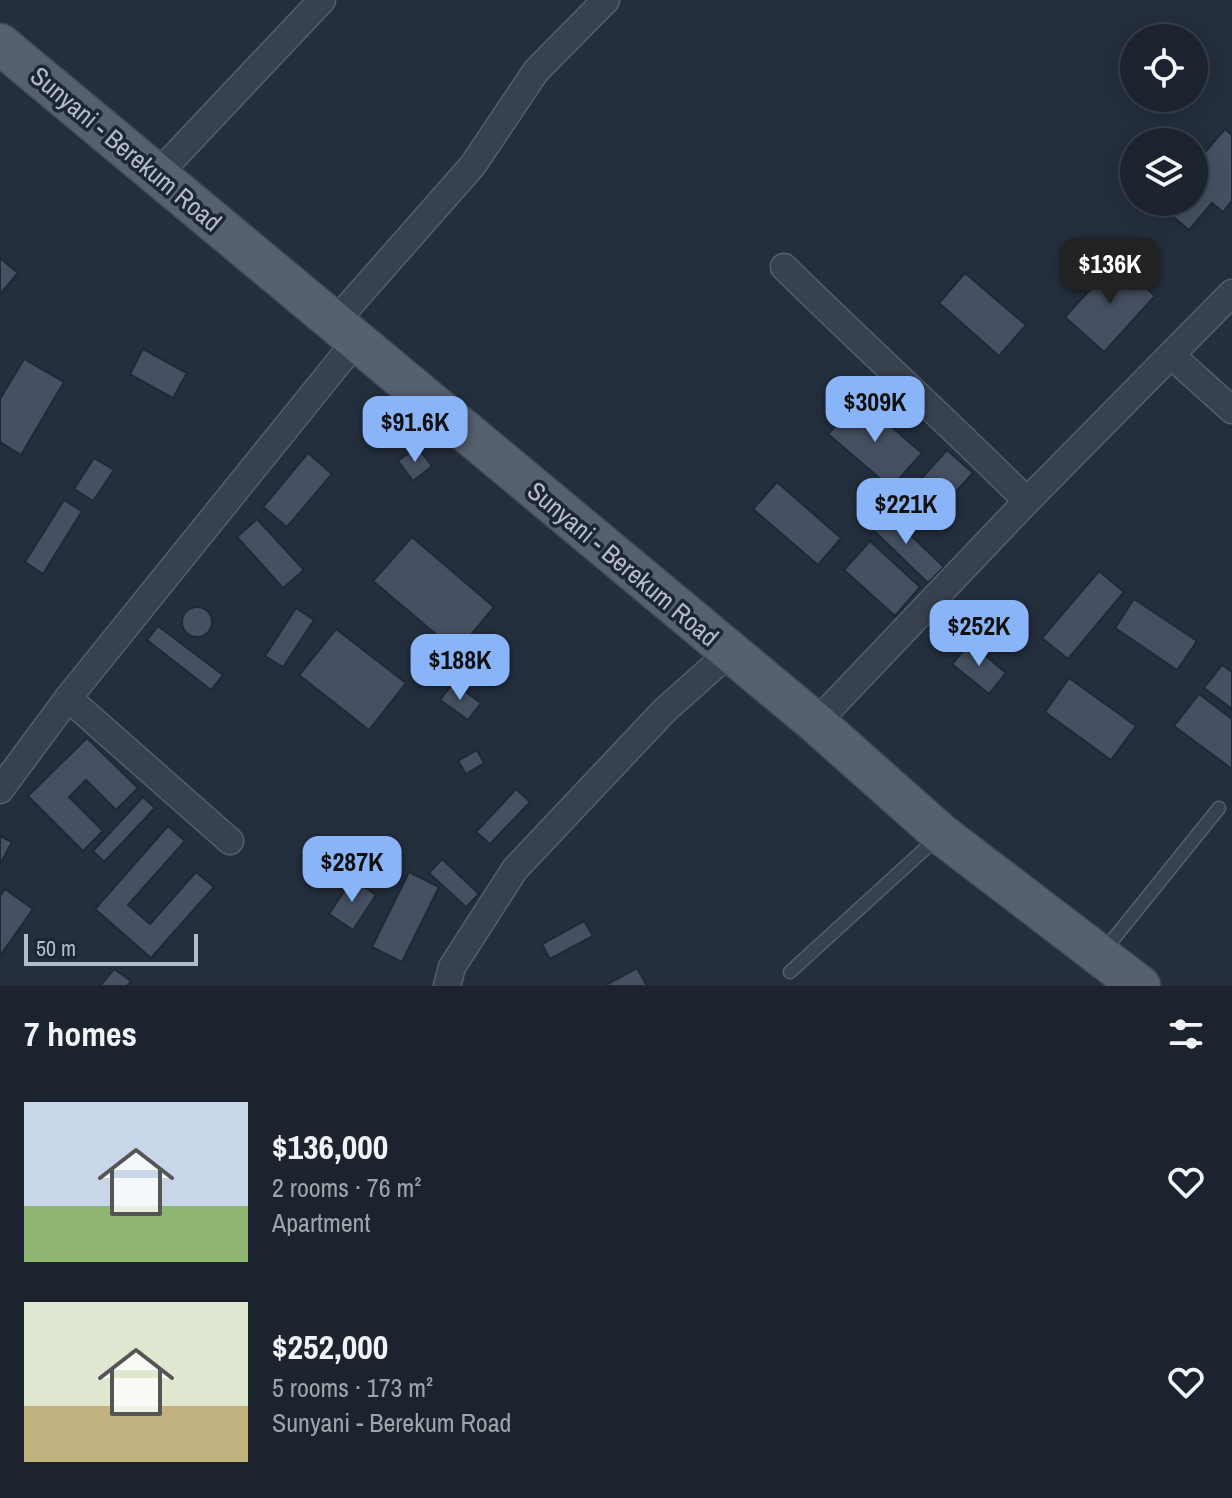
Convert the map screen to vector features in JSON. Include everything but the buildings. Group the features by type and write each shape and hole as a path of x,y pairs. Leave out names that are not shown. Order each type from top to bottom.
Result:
{"main road":[{"name":"Sunyani - Berekum Road","path":"0,44 816,723 941,834 1140,986"}],"street":[{"path":"157,175 322,0"},
{"path":"0,790 473,165 536,71 606,0"},
{"path":"784,267 869,351 946,419 1027,501"},
{"path":"816,723 1027,501 1232,293"},
{"path":"1171,355 1232,410"},
{"path":"447,986 452,967 515,869 665,710 729,653"},
{"path":"68,698 230,841"}],"lane":[{"path":"1100,955 1219,808"},
{"path":"790,972 941,834"}]}
